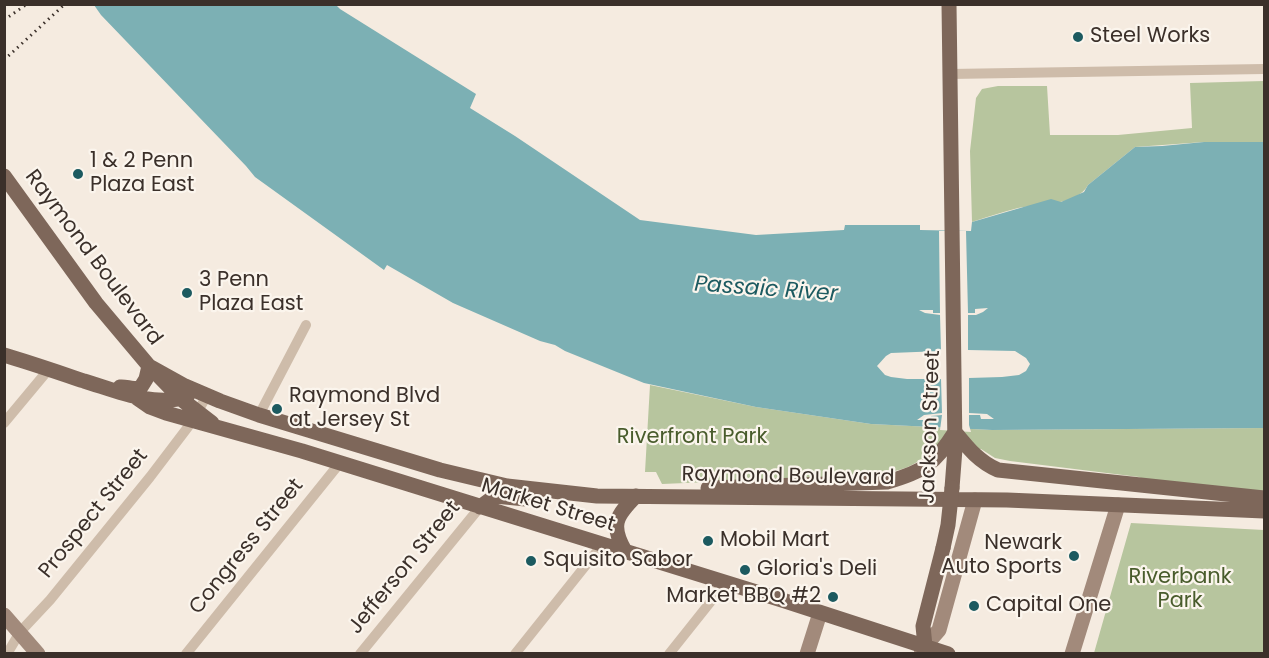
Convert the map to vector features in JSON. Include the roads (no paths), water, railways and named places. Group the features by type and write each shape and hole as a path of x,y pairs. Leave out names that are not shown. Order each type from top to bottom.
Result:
{"main road":[{"name":"Jackson Street","path":"923,650 923,626 948,525 957,449 949,4"},
{"name":"Raymond Boulevard","path":"4,176 96,303 149,366 195,416 219,428"},
{"path":"4,355 137,398 160,400 204,395 259,415"},
{"name":"Raymond Boulevard","path":"149,366 204,395"},
{"path":"109,389 124,386 134,389 141,387 146,379 149,366"},
{"path":"137,398 150,407 195,416"},
{"name":"Raymond Boulevard","path":"259,415 440,470 539,490 597,496 975,500 1264,511"},
{"name":"Market Street","path":"219,428 625,551 820,613 923,650 948,654"},
{"path":"660,496 708,488 887,482 907,477 957,449 998,470 1264,498"},
{"path":"480,507 495,496 558,502 597,496"},
{"path":"625,551 616,528 622,510 636,496"}],"street":[{"path":"950,74 1264,69"},
{"path":"259,415 306,325"},
{"path":"4,423 48,369"},
{"name":"Prospect Street","path":"7,654 20,632 50,600 136,495 195,416 204,395"},
{"name":"Congress Street","path":"186,654 339,464"},
{"name":"Jackson Street","path":"923,650 939,630 975,500"},
{"path":"1072,654 1118,505"},
{"name":"Jefferson Street","path":"360,654 480,507"},
{"path":"515,654 602,544"},
{"path":"669,654 716,595 721,582"},
{"path":"807,654 820,613"},
{"path":"4,615 38,654"}],"water":[{"name":"Passaic River","path":"94,5 336,5 476,94 470,108 640,220 756,235 844,230 845,225 920,225 920,230 971,231 972,222 1051,199 1061,202 1084,192 1088,185 1135,147 1204,142 1264,142 1264,428 992,430 871,424 756,407 644,383 453,303 387,265 384,270 255,177"}],"railway":[{"path":"4,20 27,4"},
{"path":"4,60 65,4"}],"place":[{"name":"Steel Works","path":"1078,37"},
{"name":"1 & 2 Penn Plaza East","path":"78,174"},
{"name":"3 Penn Plaza East","path":"187,293"},
{"name":"Raymond Blvd at Jersey St","path":"277,409"},
{"name":"Mobil Mart","path":"708,541"},
{"name":"Newark Auto Sports","path":"1074,556"},
{"name":"Squisito Sabor","path":"531,561"},
{"name":"Gloria's Deli","path":"745,570"},
{"name":"Market BBQ #2","path":"833,597"},
{"name":"Capital One","path":"974,606"}],"park label":[{"name":"Riverfront Park","path":"692,438"},
{"name":"Riverbank Park","path":"1180,590"}]}
